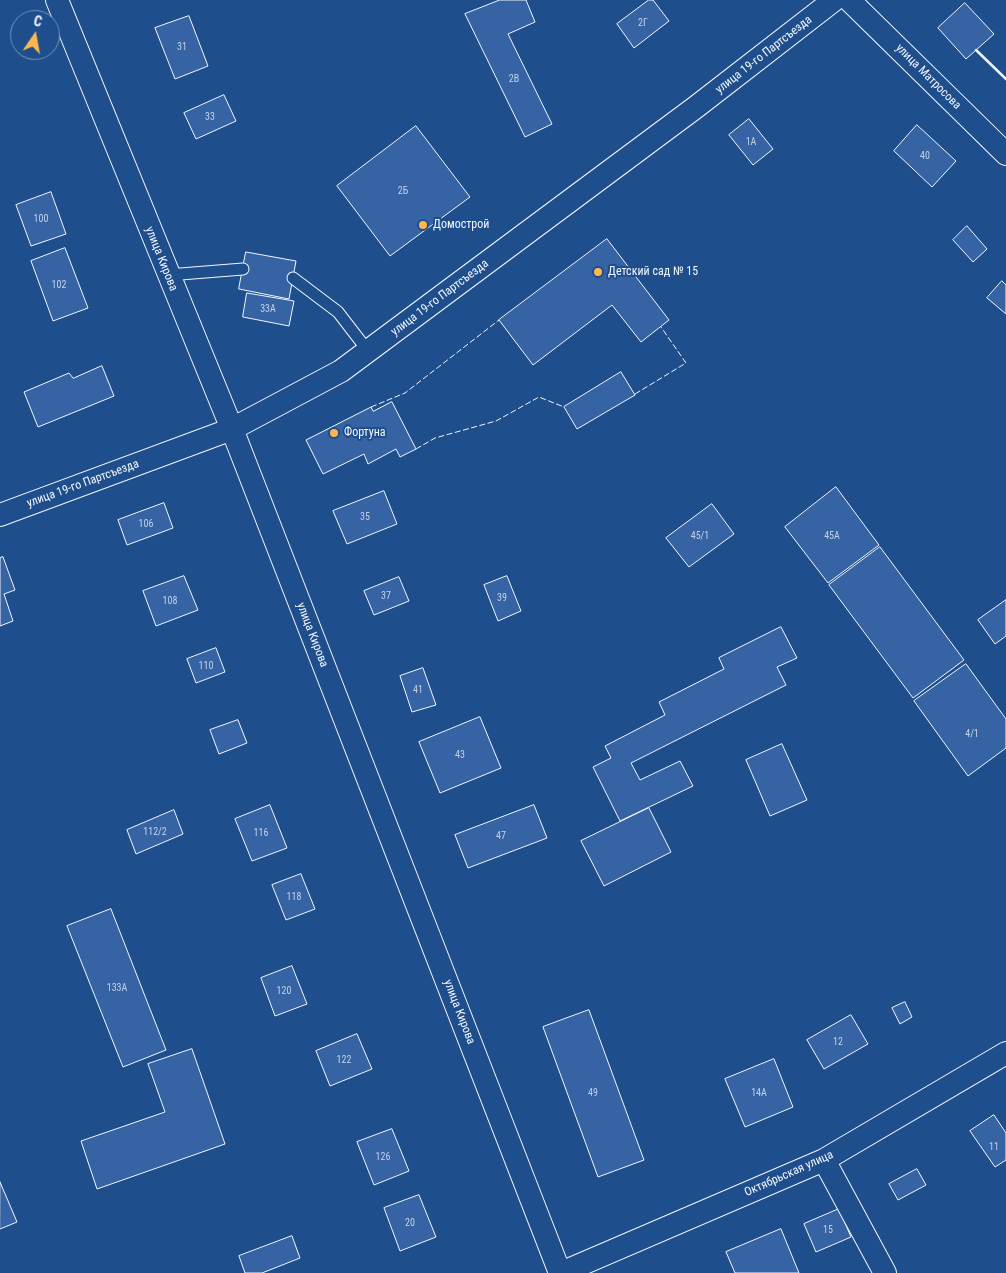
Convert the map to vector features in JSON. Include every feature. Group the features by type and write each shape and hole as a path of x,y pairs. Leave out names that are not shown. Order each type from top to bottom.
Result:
{"street":[{"name":"улица Кирова","path":"57,0 232,429 561,1273"},
{"name":"улица 19-го Партсъезда","path":"0,515 232,429 341,372 696,108 834,0"},
{"name":"улица Матросова","path":"849,0 1006,154"},
{"name":"Октябрьская улица","path":"561,1273 824,1160 1006,1053"},
{"path":"824,1160 885,1273"}],"lane":[{"path":"168,275 243,268"},
{"path":"293,278 338,312 368,351"}],"building":[{"path":"500,0 526,0 535,22 508,34 552,124 525,137 465,14"},
{"path":"649,0 653,0 669,21 634,48 617,24"},
{"path":"965,3 994,34 966,59 938,28"},
{"path":"189,16 208,66 175,79 155,28"},
{"path":"224,95 236,121 196,139 184,113"},
{"path":"749,119 773,149 753,165 729,135"},
{"path":"917,125 956,161 932,187 894,151"},
{"path":"416,126 470,197 390,256 337,186"},
{"path":"51,192 66,234 31,246 16,205"},
{"path":"967,226 987,249 973,262 953,240"},
{"name":"Детский сад № 15","path":"607,239 669,320 641,342 612,305 533,365 499,320"},
{"path":"65,248 88,308 53,321 31,261"},
{"path":"246,252 296,261 289,299 239,289"},
{"path":"1002,281 1006,285 1006,314 987,298"},
{"path":"247,293 294,301 289,326 243,317"},
{"path":"102,366 114,396 38,427 24,392 69,373 73,378"},
{"path":"621,372 635,395 577,429 564,407"},
{"path":"392,402 416,449 400,457 396,449 368,464 364,454 323,474 306,440 371,407 373,411"},
{"path":"836,487 879,545 828,583 785,527"},
{"path":"384,491 397,524 347,544 333,511"},
{"path":"164,503 173,528 127,545 118,520"},
{"path":"712,504 734,534 689,567 666,538"},
{"path":"880,547 964,660 913,698 829,585"},
{"path":"3,557 15,590 4,594 13,621 0,626 0,558"},
{"path":"184,576 198,610 156,626 143,591"},
{"path":"507,576 521,611 498,621 484,585"},
{"path":"399,577 409,601 374,615 364,591"},
{"path":"1006,600 1006,636 995,644 978,620"},
{"path":"781,627 797,658 777,667 786,685 631,763 640,780 680,761 693,786 620,821 593,767 611,758 605,746 665,715 659,702 724,669 719,658"},
{"path":"216,648 225,672 196,683 187,659"},
{"path":"966,664 1006,719 1006,748 968,776 914,701"},
{"path":"423,668 436,705 412,712 400,676"},
{"path":"480,717 501,768 440,793 419,742"},
{"path":"238,720 247,743 219,754 210,730"},
{"path":"782,744 807,800 770,816 746,760"},
{"path":"270,805 287,848 252,861 235,819"},
{"path":"534,805 547,838 468,868 455,835"},
{"path":"649,808 671,852 604,886 581,841"},
{"path":"174,810 183,834 136,854 127,830"},
{"path":"301,874 315,909 286,920 272,885"},
{"path":"111,909 166,1050 123,1067 67,926"},
{"path":"292,966 307,1004 275,1016 261,978"},
{"path":"905,1002 912,1017 900,1024 892,1008"},
{"path":"589,1010 644,1160 598,1177 543,1027"},
{"path":"851,1015 868,1044 824,1069 807,1040"},
{"path":"357,1034 372,1069 330,1086 316,1051"},
{"path":"192,1049 225,1144 97,1189 81,1141 165,1112 148,1064"},
{"path":"774,1059 793,1107 745,1127 725,1079"},
{"path":"994,1115 1006,1133 1006,1160 995,1167 970,1131"},
{"path":"392,1129 409,1171 374,1185 357,1142"},
{"path":"917,1169 926,1185 898,1200 889,1184"},
{"path":"0,1182 17,1222 0,1229"},
{"path":"419,1195 436,1237 400,1251 384,1208"},
{"path":"839,1209 851,1237 816,1252 804,1224"},
{"path":"781,1229 799,1273 735,1273 726,1252"},
{"path":"292,1236 300,1258 262,1273 245,1273 239,1256"}],"fence":[{"path":"371,407 405,393 499,320"},
{"path":"635,394 686,363 661,327"},
{"path":"416,449 435,438 496,421 539,397 564,407"}],"wall":[{"path":"976,50 1006,79"}],"place":[{"name":"Домострой","path":"423,225"},
{"name":"Детский сад № 15","path":"598,272"},
{"name":"Фортуна","path":"334,433"}]}
